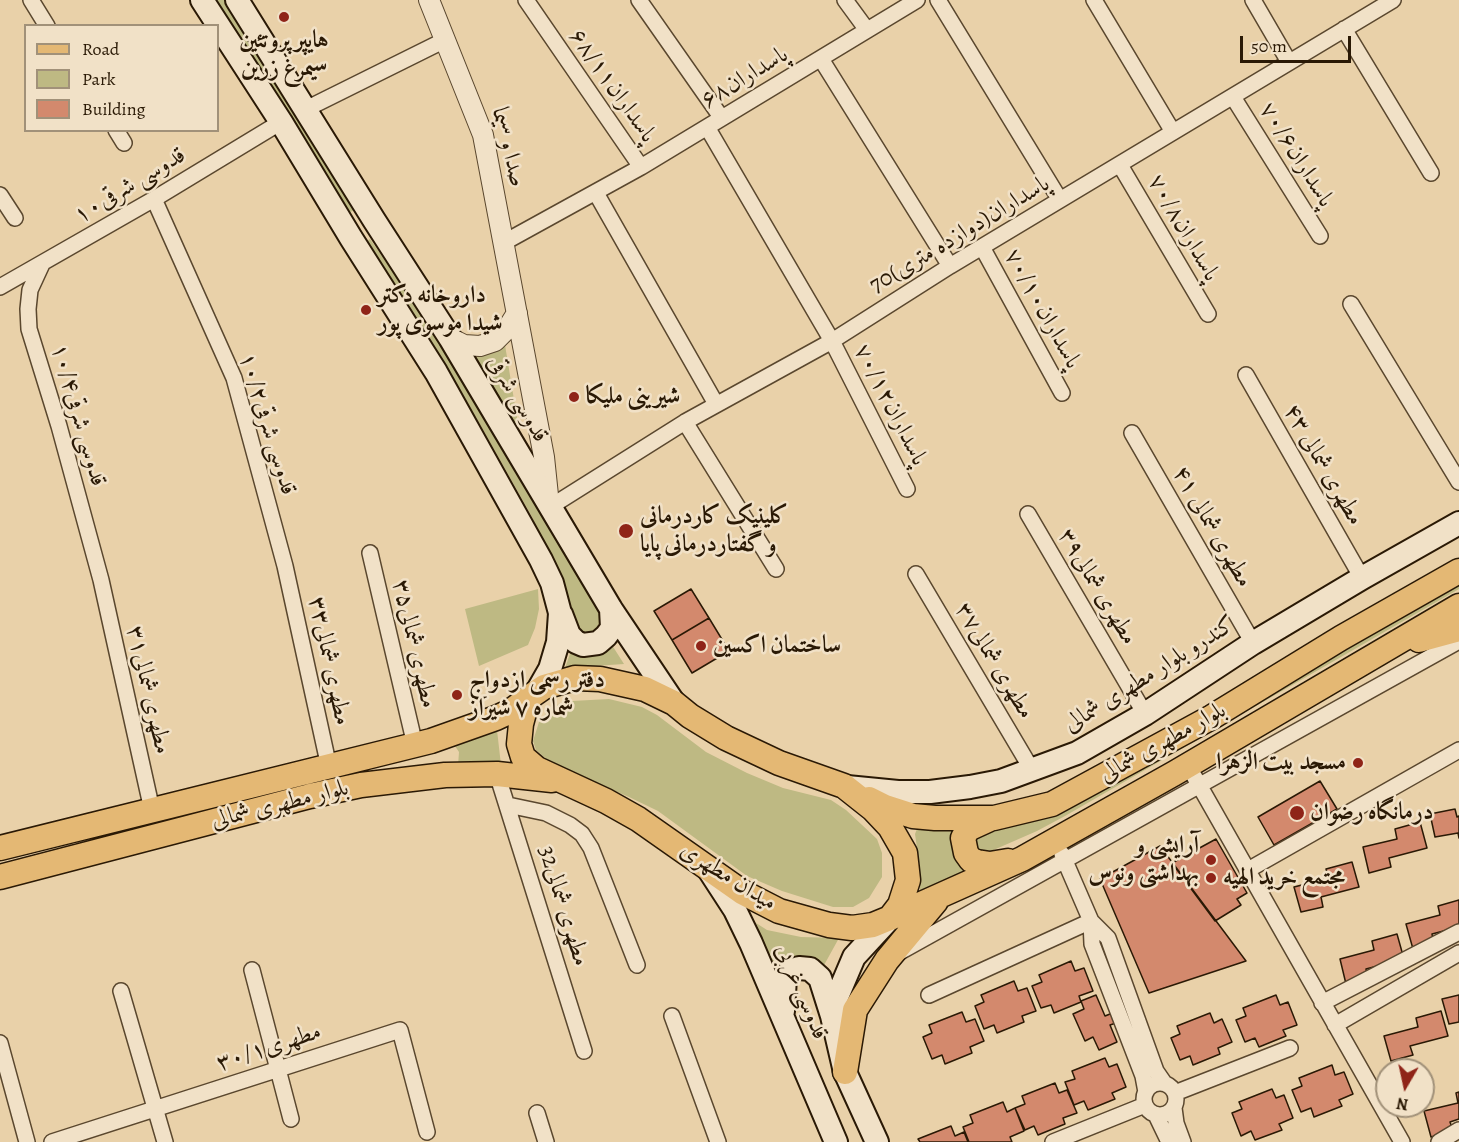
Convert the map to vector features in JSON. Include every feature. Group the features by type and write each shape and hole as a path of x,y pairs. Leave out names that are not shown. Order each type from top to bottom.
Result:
{"main road":[{"path":"202,0 218,24"},
{"name":"قدوسی شرقی","path":"237,0 304,110 450,338 611,609 674,703"},
{"path":"219,26 436,372 541,560 552,583 569,635 576,642 584,645 598,643 612,628 611,609"},
{"name":"کندرو بلوار مطهری شمالی","path":"844,786 898,792 930,792 1001,781 1077,753 1145,714 1253,643 1459,522"},
{"name":"بلوار مطهری شمالی","path":"844,786 885,807 913,816 935,818 994,818 1052,804 1212,717 1341,638 1459,571"},
{"name":"بلوار مطهری شمالی","path":"890,918 1022,859 1060,850 1194,775 1459,606"},
{"path":"534,693 550,669 560,613"},
{"path":"1393,646 1459,629"},
{"path":"534,693 554,683 575,678 600,679 645,688 674,703 690,716 726,738 779,763 844,786 873,809 890,827 905,853 908,868 906,890 900,905 890,918"},
{"name":"بلوار مطهرى شمالى","path":"0,848 423,743 496,718 511,711 534,693"},
{"name":"میدان مطهری","path":"534,693 521,724 519,744 523,757 537,769 566,781 638,819 742,892 779,911 829,926 852,928 873,925 890,918"},
{"path":"423,743 442,743 450,753 452,765 446,775"},
{"name":"بلوار مطهرى شمالى","path":"0,877 310,796 361,785 446,775 497,774 566,781"},
{"path":"994,818 968,830 963,838 966,853 971,860 990,864 1022,859"},
{"name":"قدوسی غربی","path":"708,868 735,910 751,943 836,1142"},
{"path":"845,1072 855,1010 887,960 941,895"},
{"name":"قدوسی غربی","path":"877,1142 845,1072 832,1016 837,997 854,957 890,918"},
{"path":"783,1020 785,978 790,970 799,968 810,969 820,978 832,1016"}],"street":[{"path":"31,0 46,24"},
{"name":"صدا و سیما","path":"429,0 483,135 544,457 550,507"},
{"name":"پاسداران۶۸/۱۱","path":"526,0 641,167"},
{"path":"639,0 721,117"},
{"path":"845,0 867,30"},
{"name":"پاسداران۶۸","path":"503,243 596,194 916,0"},
{"path":"938,0 1060,200"},
{"path":"1094,0 1173,132"},
{"path":"1253,0 1289,62"},
{"name":"70پاسداران(دوازده متری)","path":"550,507 685,422 832,341 950,266 1393,0"},
{"path":"1344,29 1431,173"},
{"path":"304,110 445,40"},
{"path":"820,59 950,266"},
{"name":"پاسداران۷۰/۶","path":"1233,97 1320,237"},
{"name":"قدوسی شرقی۱۰","path":"0,287 154,199 281,122"},
{"name":"پاسداران۷۰/۱۲","path":"707,127 832,341 907,489"},
{"name":"پاسداران۷۰/۸","path":"1120,165 1208,314"},
{"path":"596,194 716,404"},
{"path":"0,195 15,218"},
{"name":"قدوسی شرقی۱۰/۲","path":"154,199 234,378 285,566"},
{"name":"پاسداران۷۰/۱۰","path":"982,247 1062,393"},
{"name":"قدوسی شرقی۱۰/۴","path":"42,264 30,290 29,329 59,426 101,580"},
{"path":"1351,304 1459,482"},
{"path":"450,338 464,345 480,346 495,340 507,329 517,313"},
{"name":"مطهرى شمالى ۴۳","path":"1246,375 1362,578"},
{"path":"685,422 776,569"},
{"name":"۴۱ مطهرى شمالى","path":"1132,433 1253,643"},
{"name":"مطهرى شمالى۳۹","path":"1028,514 1145,714"},
{"name":"مطهرى شمالى۳۵","path":"370,553 423,743"},
{"name":"مطهرى شمالى۳۳","path":"285,566 329,767"},
{"name":"مطهرى شمالى۳۷","path":"916,574 1032,770"},
{"name":"مطهرى شمالى۳۱","path":"101,580 152,810"},
{"path":"1402,1142 1194,775 1459,641"},
{"path":"1248,870 1459,750"},
{"name":"32مطهرى شمالى","path":"497,774 584,1051"},
{"path":"508,805 546,813 570,825 587,841 637,965"},
{"path":"887,960 1060,850 1091,921 1092,944 1121,997 1156,1071 1171,1095 1176,1123 1183,1142"},
{"path":"929,996 1091,921"},
{"path":"1323,1003 1459,932"},
{"path":"1335,1025 1459,953"},
{"path":"252,970 291,1119"},
{"path":"121,992 165,1142"},
{"path":"1121,997 1149,1104 1169,1142"},
{"path":"672,1016 718,1142"},
{"name":"مطهری۳۰/۱","path":"52,1142 400,1030 427,1132"},
{"path":"0,1043 27,1142"},
{"path":"1171,1095 1290,1048"},
{"path":"1149,1104 1155,1084 1171,1095"},
{"path":"1149,1104 1166,1114 1171,1095"},
{"path":"1053,1142 1149,1104"},
{"path":"537,1113 546,1142"},
{"path":"1439,1142 1459,1130"}],"green space":[{"path":"215,0 224,0 355,210 350,212"},
{"path":"370,239 428,322 527,493 602,606 602,633 581,638 532,517 482,428 366,242"},
{"path":"505,345 517,425 514,425 474,357"},
{"path":"1459,579 1459,589 1065,816 989,852 979,851 973,847 973,836"},
{"path":"538,589 539,609 528,645 479,666 465,609"},
{"path":"610,642 624,664 565,668 571,651 589,657 597,654"},
{"path":"609,699 642,707 657,715 706,752 747,773 783,788 831,800 846,810 877,839 882,853 882,877 869,898 853,907 833,907 782,891 747,876 658,811 552,764 536,750 533,741 539,722 547,712 560,703"},
{"path":"497,730 501,765 458,766 459,752 453,743"},
{"path":"932,826 951,827 953,844 972,870 920,892 915,834 917,829"},
{"path":"756,923 767,930 801,937 839,938 823,967 814,959 796,956 783,962 776,971"}],"building":[{"path":"691,589 709,618 672,640 654,611"},
{"name":"ساختمان اکسین","path":"709,618 729,651 692,673 672,640"},
{"name":"درمانگاه رضوان","path":"1320,781 1337,809 1274,845 1258,817"},
{"path":"1455,809 1457,817 1459,816 1459,838 1458,833 1435,837 1430,814"},
{"path":"1420,822 1427,848 1389,858 1391,867 1369,873 1363,847 1397,839 1395,829"},
{"name":"مجتمع خرید الهیه","path":"1216,839 1247,893 1237,899 1241,905 1215,921 1172,863"},
{"path":"1160,846 1246,961 1149,993 1100,879"},
{"path":"1352,862 1359,887 1321,897 1323,907 1301,912 1294,887 1329,878 1326,869"},
{"path":"1459,900 1459,927 1432,934 1434,944 1413,949 1406,924 1440,915 1438,906"},
{"path":"1397,934 1404,959 1366,969 1368,979 1346,984 1340,959 1374,950 1372,941"},
{"path":"1071,961 1075,971 1084,968 1093,991 1079,996 1081,1002 1054,1013 1051,1005 1041,1008 1032,986 1042,982 1039,975"},
{"path":"1014,981 1018,991 1027,988 1036,1011 1022,1016 1024,1022 997,1033 994,1025 984,1029 975,1006 984,1002 981,995"},
{"path":"1096,995 1105,1016 1115,1012 1119,1022 1110,1025 1117,1042 1099,1050 1093,1037 1085,1041 1073,1014 1084,1009 1081,1001"},
{"path":"1276,995 1280,1005 1288,1002 1297,1025 1283,1030 1286,1036 1259,1047 1255,1038 1245,1042 1236,1020 1246,1016 1243,1008"},
{"path":"1459,995 1459,1022 1449,1024 1442,999"},
{"path":"1441,1011 1448,1036 1410,1046 1413,1055 1390,1058 1384,1036 1418,1027 1416,1018"},
{"path":"962,1012 966,1022 975,1019 984,1041 970,1047 972,1053 945,1064 942,1055 932,1059 923,1037 932,1033 929,1025"},
{"path":"1210,1013 1214,1023 1222,1019 1232,1042 1218,1048 1220,1054 1193,1065 1190,1056 1180,1060 1171,1038 1180,1034 1177,1026"},
{"path":"1105,1058 1109,1067 1117,1064 1126,1087 1112,1093 1115,1099 1088,1110 1084,1101 1074,1105 1065,1082 1075,1079 1072,1071"},
{"path":"1332,1065 1335,1075 1344,1072 1353,1094 1339,1100 1342,1106 1314,1117 1311,1108 1301,1112 1292,1090 1302,1086 1299,1078"},
{"path":"1055,1083 1059,1093 1067,1090 1077,1113 1063,1118 1065,1124 1038,1135 1034,1126 1025,1130 1015,1108 1025,1104 1022,1096"},
{"path":"1272,1089 1276,1098 1284,1095 1293,1118 1279,1124 1282,1130 1255,1140 1251,1131 1241,1136 1232,1113 1242,1109 1239,1102"},
{"path":"1459,1092 1459,1119 1450,1122 1453,1131 1431,1137 1426,1118 1435,1118 1435,1108 1458,1103 1456,1093"},
{"path":"1003,1102 1007,1112 1015,1108 1024,1131 1010,1137 1012,1142 969,1142 963,1127 973,1123 970,1115"},
{"path":"951,1126 955,1136 964,1132 968,1142 920,1142 918,1139"}],"place":[{"name":"هایپر پروتئین سیمرغ زرین","path":"284,17"},
{"name":"داروخانه دکتر شیدا موسوی پور","path":"366,310"},
{"name":"شیرینى ملیکا","path":"574,397"},
{"name":"کلینیک کاردرمانی و گفتاردرمانی پایا","path":"626,531"},
{"name":"ساختمان اکسین","path":"701,646"},
{"name":"دفتر رسمی ازدواج شماره ۷ شیراز","path":"457,695"},
{"name":"مسجد بیت الزهرا","path":"1358,763"},
{"name":"درمانگاه رضوان","path":"1297,813"},
{"name":"آرایشی و بهداشتی ونوس","path":"1211,860"},
{"name":"مجتمع خرید الهیه","path":"1211,878"}]}
